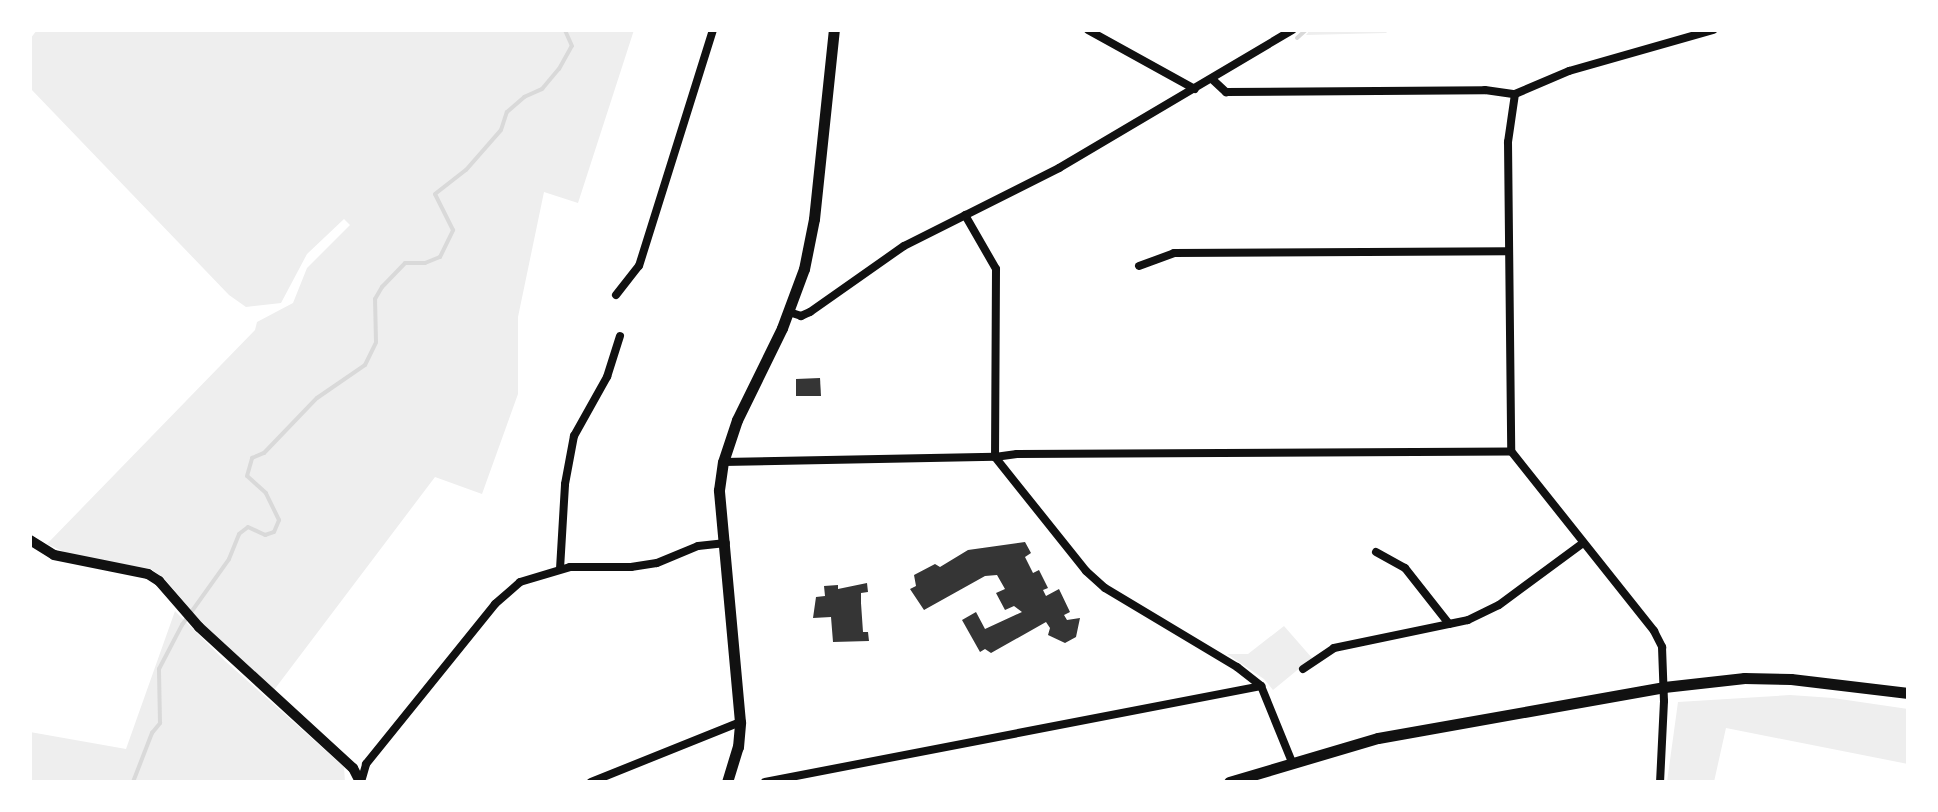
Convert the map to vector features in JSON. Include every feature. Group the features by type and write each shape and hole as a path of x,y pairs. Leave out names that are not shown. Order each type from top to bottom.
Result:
{"main road":[{"path":"727,782 738,747 740,722 719,490 723,462 737,420 789,312 804,269 814,219 834,30"},
{"path":"1236,781 1378,738 1664,687 1744,678 1851,684 1908,693"}],"street":[{"path":"616,295 639,266 713,30"},
{"path":"1088,30 1195,89"},
{"path":"789,312 801,316 810,312 904,246 1059,168 1213,80 1292,30"},
{"path":"1213,80 1226,92 1485,90 1515,94 1569,71 1713,30"},
{"path":"1515,94 1508,142 1511,451 1654,631 1662,647 1664,687 1660,782"},
{"path":"965,215 996,269 995,457 1086,571 1105,588 1237,667 1261,686 1292,762"},
{"path":"1139,266 1174,253 1508,251"},
{"path":"560,569 565,484 574,436 607,377 620,336"},
{"path":"723,462 995,457 1017,454 1511,451"},
{"path":"30,540 54,555 148,574 159,581 199,627 353,768 360,782"},
{"path":"360,782 366,764 505,593 520,582 560,569 657,563 698,546 726,543"},
{"path":"1303,669 1334,648 1468,620 1499,605 1583,543"},
{"path":"1376,552 1405,568 1449,624"},
{"path":"765,782 1261,686"},
{"path":"591,782 740,722"}],"shaded area":[{"path":"37,30 634,30 578,203 544,192 518,317 518,394 482,494 435,477 274,690 201,622 164,578 151,569 71,555 47,544 255,330 257,322 293,303 307,268 350,225 344,219 307,254 281,303 246,307 229,295 30,88 30,39"},
{"path":"1310,30 1389,30 1386,33 1306,35"},
{"path":"175,611 225,661 344,767 345,782 30,782 30,732 126,749"},
{"path":"1284,626 1312,658 1273,690 1264,679 1227,654 1248,654"},
{"path":"1790,695 1908,709 1908,764 1726,728 1714,782 1667,782 1678,702"}],"building":[{"path":"820,378 821,396 796,396 796,379"},
{"path":"1025,542 1031,553 1025,557 1033,573 1039,570 1048,588 1043,590 1046,596 1059,589 1070,612 1064,615 1067,620 1080,618 1076,637 1065,643 1048,635 1050,628 1046,622 991,653 985,649 980,652 962,620 976,612 985,629 1022,612 1014,606 1005,610 996,593 1005,589 997,575 985,576 924,610 910,589 916,586 914,575 935,564 940,567 968,550"},
{"path":"867,583 868,592 861,593 861,603 863,632 868,632 869,641 833,642 831,617 813,618 816,597 825,596 824,586 838,585 838,589"}],"waterway":[{"path":"133,782 152,733 160,723 159,669 182,625 229,559 239,534 248,527 265,535 274,532 279,520 266,493 247,476 252,458 264,453 317,398 365,365 376,342 375,299 382,287 405,263 425,263 440,257 453,230 435,194 466,170 501,130 507,112 524,97 542,89 559,69 572,46 565,30"},
{"path":"1297,38 1306,30"}]}
